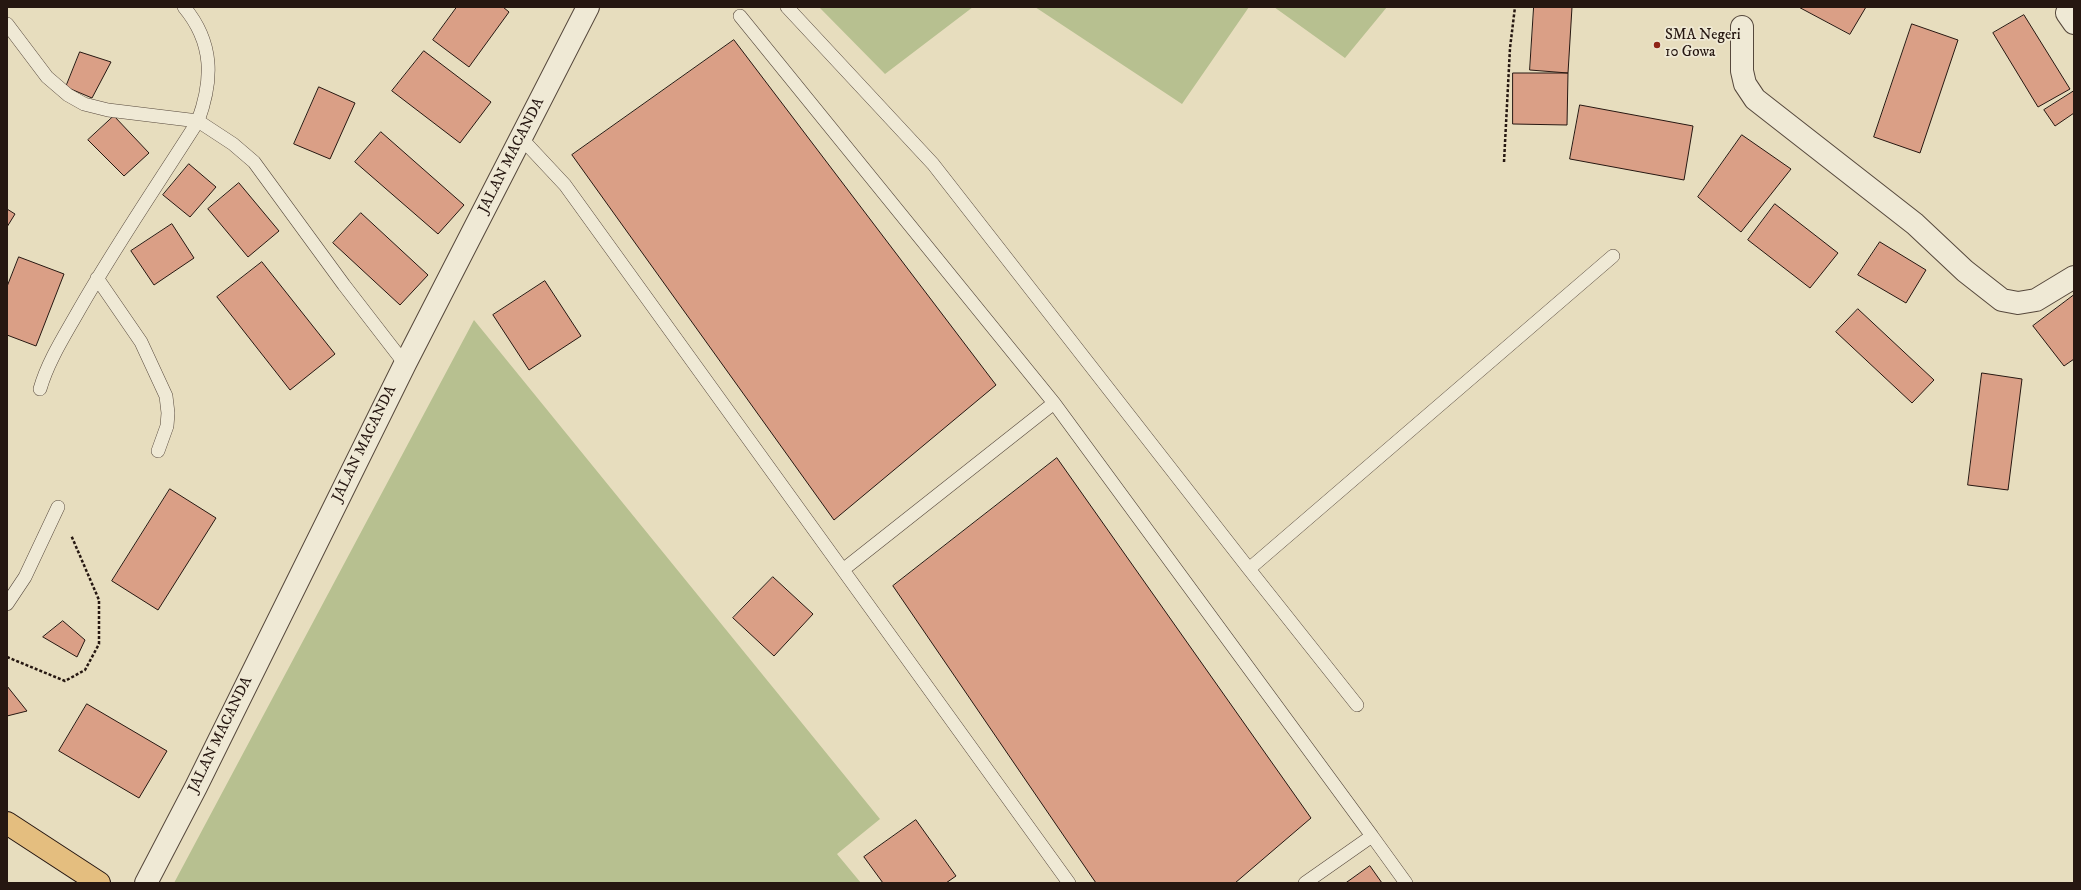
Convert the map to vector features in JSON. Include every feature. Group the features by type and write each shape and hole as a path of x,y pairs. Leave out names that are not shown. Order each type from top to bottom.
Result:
{"main road":[{"path":"7,823 99,883"}],"street":[{"name":"JALAN MACANDA","path":"146,883 196,787 405,364 588,7"},
{"path":"1742,27 1742,71 1745,84 1755,99 1915,224 1965,271 2002,300 2018,303 2036,300 2074,277"}],"lane":[{"path":"40,389 44,376 57,349 97,278 198,121 207,98 209,72 206,47 192,16 184,7"},
{"path":"787,7 933,164 1357,705"},
{"path":"740,16 1054,403 1406,883"},
{"path":"7,24 47,77 68,95 84,104 108,110 198,121 233,144 254,162 344,285 405,364"},
{"path":"522,138 565,185 844,569 1069,883"},
{"path":"1249,569 1613,256"},
{"path":"97,278 141,342 166,396 168,413 167,426 158,451"},
{"path":"844,569 1054,403"},
{"path":"7,604 25,577 58,507"},
{"path":"1305,883 1372,836"}],"path":[{"path":"1504,162 1510,48 1515,7"},
{"path":"7,657 65,681 85,670 99,644 99,600 58,507"}],"green space":[{"path":"819,7 973,7 885,74"},
{"path":"1035,7 1249,7 1182,104"},
{"path":"1274,7 1387,7 1345,58"},
{"path":"474,320 880,819 837,854 861,883 174,883"}],"building":[{"path":"457,7 503,7 509,12 469,67 433,40"},
{"path":"1534,7 1572,7 1568,73 1530,70"},
{"path":"1799,7 1866,7 1850,34"},
{"path":"2024,15 2070,89 2038,107 1993,33"},
{"path":"1912,24 1958,40 1920,153 1874,137"},
{"path":"734,40 996,385 834,520 572,155"},
{"path":"424,51 491,102 460,143 392,91"},
{"path":"80,52 111,62 92,98 66,87"},
{"path":"1513,73 1568,73 1567,125 1513,124"},
{"path":"319,87 355,103 330,159 294,144"},
{"path":"2074,91 2074,113 2055,126 2044,110"},
{"path":"1580,105 1693,126 1684,180 1570,159"},
{"path":"114,116 149,153 124,176 88,140"},
{"path":"381,132 464,205 438,234 355,162"},
{"path":"1742,135 1791,169 1741,232 1698,197"},
{"path":"189,164 216,187 190,217 163,195"},
{"path":"239,183 279,231 248,257 208,209"},
{"path":"1775,204 1838,253 1810,288 1748,240"},
{"path":"7,209 15,214 7,227"},
{"path":"361,213 428,275 400,305 333,243"},
{"path":"172,224 194,258 154,285 131,251"},
{"path":"1880,242 1926,270 1906,303 1858,275"},
{"path":"19,257 64,274 36,346 7,335 7,287"},
{"path":"262,262 335,354 290,390 217,297"},
{"path":"545,281 581,336 529,370 493,315"},
{"path":"2074,295 2074,359 2064,366 2033,326"},
{"path":"1858,309 1934,380 1912,403 1836,332"},
{"path":"1982,373 2022,379 2008,490 1968,485"},
{"path":"1057,458 1311,818 1235,883 1096,883 893,586"},
{"path":"170,489 216,518 158,610 112,581"},
{"path":"773,577 813,614 774,656 733,618"},
{"path":"63,621 85,640 77,657 43,637"},
{"path":"7,686 27,711 7,716"},
{"path":"87,704 167,751 139,798 59,751"},
{"path":"916,820 956,876 946,883 883,883 864,857"},
{"path":"1370,866 1382,883 1346,883"}],"place":[{"name":"SMA Negeri 10 Gowa","path":"1657,45"}]}
